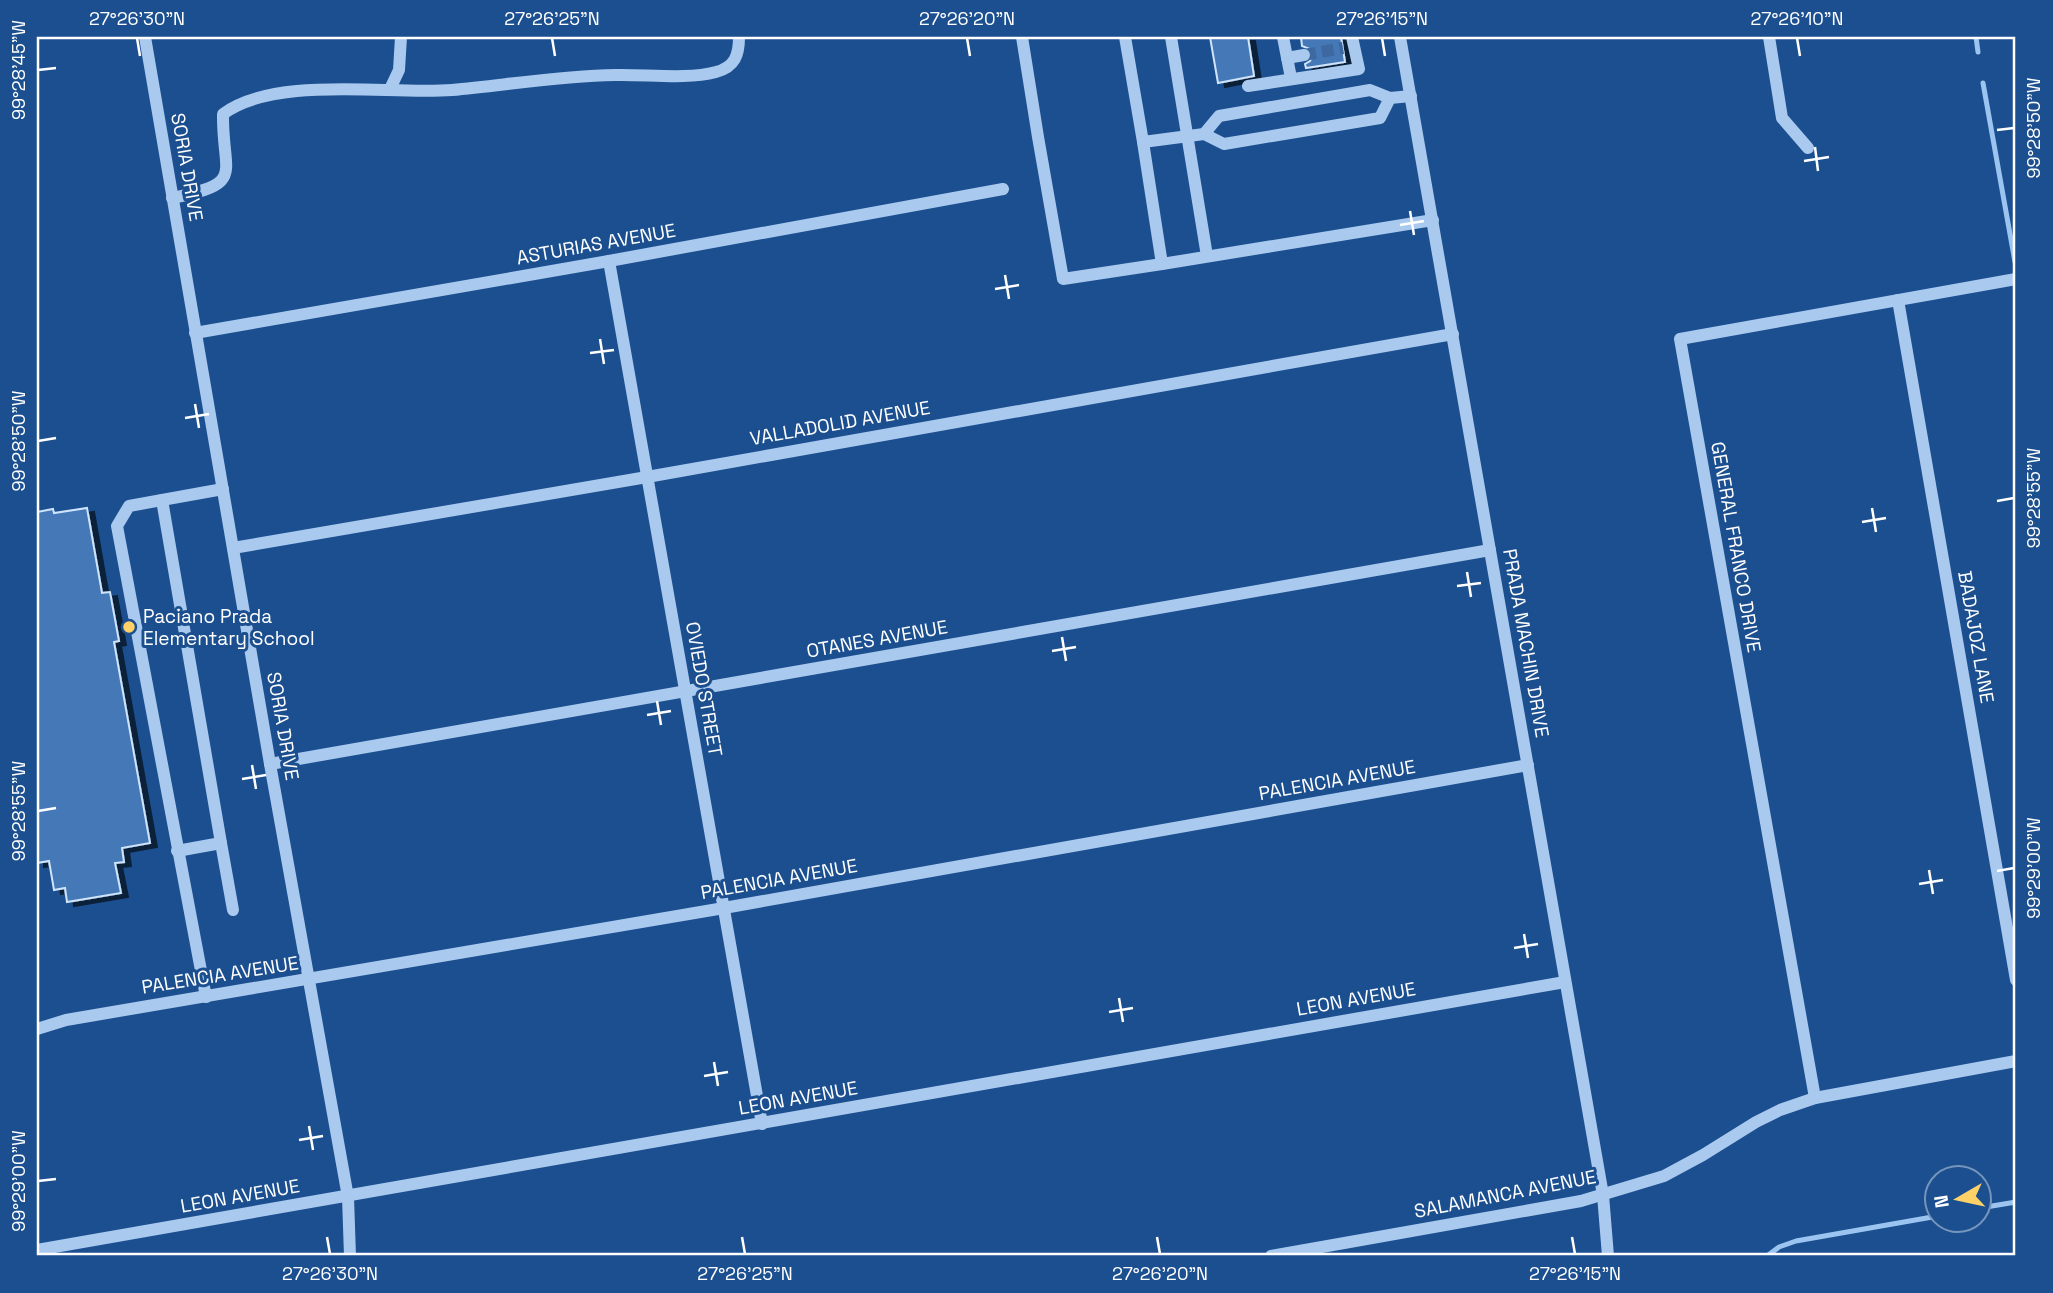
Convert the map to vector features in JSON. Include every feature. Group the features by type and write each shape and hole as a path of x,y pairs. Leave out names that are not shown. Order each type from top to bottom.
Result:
{"street":[{"name":"SORIA DRIVE","path":"145,37 270,764 348,1197 349,1256"},
{"path":"390,89 399,70 401,37"},
{"path":"172,198 208,191 220,183 227,171 228,160 222,139 223,114 234,106 254,100 328,89 450,90 603,75 693,75 718,72 734,62 739,51 739,37"},
{"path":"1023,37 1063,279 1433,220"},
{"path":"1125,37 1162,264"},
{"path":"1171,37 1207,256"},
{"path":"1283,37 1291,78"},
{"name":"PRADA MACHIN DRIVE","path":"1400,37 1603,1195 1608,1256"},
{"path":"1769,37 1782,118 1808,148"},
{"path":"1248,86 1359,69 1350,44"},
{"path":"1287,58 1304,55"},
{"path":"1204,134 1219,116 1370,90 1390,98 1411,96"},
{"path":"1143,142 1204,134 1224,144 1380,118 1390,98"},
{"name":"ASTURIAS AVENUE","path":"195,333 1003,189"},
{"name":"OVIEDO STREET","path":"608,261 762,1124"},
{"name":"GENERAL FRANCO DRIVE","path":"1815,1098 1680,339 2016,279"},
{"name":"BADAJOZ LANE","path":"1898,300 2016,980"},
{"name":"VALLADOLID AVENUE","path":"233,548 1453,334"},
{"path":"206,997 191,906 177,851 117,526 129,506 223,489"},
{"path":"162,500 233,910"},
{"name":"OTANES AVENUE","path":"270,764 1490,550"},
{"name":"PALENCIA AVENUE","path":"37,1029 66,1020 724,908 1528,765"},
{"path":"177,851 221,842"},
{"name":"LEON AVENUE","path":"37,1250 1566,982"},
{"name":"SALAMANCA AVENUE","path":"1271,1256 1289,1255 1581,1201 1664,1176 1756,1122 1815,1098 2016,1061"}],"building":[{"path":"1210,37 1248,37 1254,76 1218,83"},
{"path":"1301,37 1341,37 1345,62 1306,68 1305,64 1313,54 1310,49 1302,46"},
{"path":"87,508 102,593 110,592 119,641 114,642 150,843 122,848 124,862 115,863 121,893 67,902 65,888 54,890 49,861 37,863 37,512 53,509 54,513"}],"waterway":[{"path":"1976,37 1978,52"},
{"path":"1983,83 2015,262"},
{"path":"1994,1206 2016,1202"},
{"path":"1767,1256 1779,1247 1796,1241 1924,1218"}],"tunnel":[{"path":"1304,55 1343,48"}],"place":[{"name":"Paciano Prada Elementary School","path":"129,627"}]}
